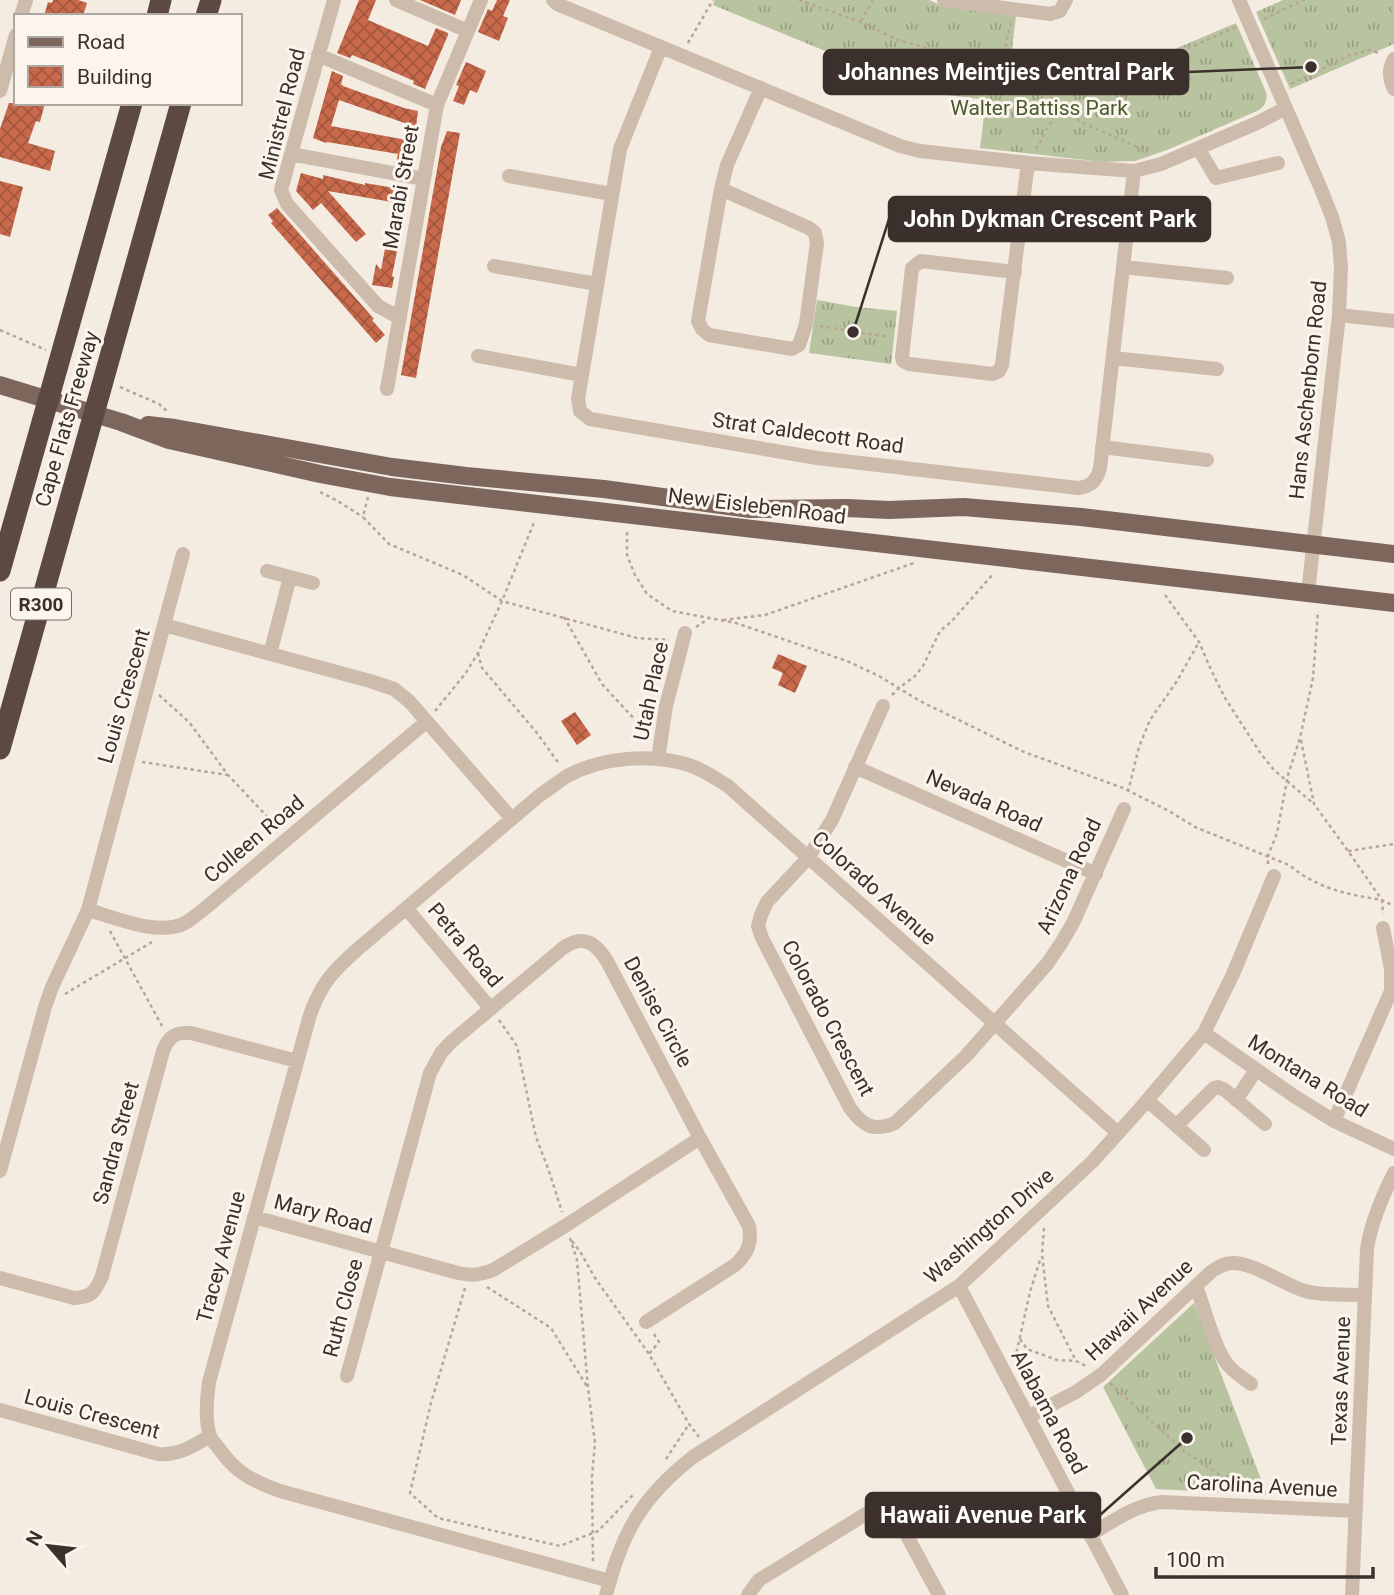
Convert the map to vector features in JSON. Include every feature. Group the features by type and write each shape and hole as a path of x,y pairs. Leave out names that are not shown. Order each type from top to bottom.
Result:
{"highway":[{"name":"Cape Flats Freeway","path":"0,571 131,105"},
{"name":"Cape Flats Freeway","path":"0,749 180,105"}],"main road":[{"name":"New Eisleben Road","path":"0,385 121,422 169,440 390,487 1313,600 1394,603"},
{"name":"New Eisleben Road","path":"121,422 175,428 392,467 604,489 750,509 889,510 964,507 1081,517 1394,554"}],"street":[{"name":"Ministrel Road","path":"334,0 281,190 287,204 378,306 400,318"},
{"path":"396,0 468,31"},
{"name":"Marabi Street","path":"387,389 437,105 481,0"},
{"path":"553,0 557,4 909,149 1134,172 1161,164 1286,108"},
{"path":"944,0 1050,14 1060,10 1066,0"},
{"name":"Hans Aschenborn Road","path":"1239,0 1321,189 1339,242 1339,315 1313,544 1313,600"},
{"path":"0,92 14,42"},
{"name":"Strat Caldecott Road","path":"661,47 622,142 612,194 578,405 580,411 590,419 817,458 1078,488 1088,486 1096,479 1100,468 1134,172"},
{"path":"318,55 437,105"},
{"path":"1394,59 1390,75 1394,89"},
{"path":"721,189 815,233 817,243 806,324 799,345 792,349 714,337 699,325 698,316 721,189 727,165 761,88"},
{"path":"1198,148 1216,178 1278,163"},
{"path":"291,154 424,179"},
{"path":"1015,272 918,262 912,268 903,339 903,361 909,364 993,374 999,371 1015,272 1028,163"},
{"path":"509,176 612,194"},
{"path":"494,266 597,284"},
{"path":"1123,267 1227,278"},
{"path":"1339,315 1394,321"},
{"path":"478,356 582,375"},
{"path":"1113,358 1217,369"},
{"path":"1102,447 1207,460"},
{"path":"164,625 183,554"},
{"path":"267,571 313,583"},
{"path":"270,653 290,577"},
{"name":"Louis Crescent","path":"0,1171 45,1007 88,910 164,625 394,689 409,701 512,818"},
{"name":"Utah Place","path":"658,759 666,706 684,637"},
{"name":"Colorado Crescent","path":"883,706 832,820 808,858 768,902 761,915 758,926 762,938 850,1108 857,1119 875,1128 895,1123 966,1056 994,1023"},
{"name":"Colleen Road","path":"88,910 166,929 184,924 426,722"},
{"name":"Colorado Avenue","path":"568,776 608,762 630,758 658,759 688,765 728,786 1118,1133"},
{"name":"Nevada Road","path":"855,767 1096,874"},
{"name":"Tracey Avenue","path":"210,1436 206,1398 209,1382 316,997 324,983 344,961 512,818 568,776"},
{"name":"Arizona Road","path":"994,1023 1060,946 1096,874 1124,809"},
{"name":"Washington Drive","path":"608,1588 628,1532 650,1497 670,1475 708,1447 959,1286 1092,1162 1204,1033 1233,974 1274,876"},
{"name":"Petra Road","path":"406,908 491,1009"},
{"path":"1334,1121 1392,992 1391,969 1383,928"},
{"name":"Denise Circle","path":"381,1252 429,1073 434,1064 452,1042 571,942 595,945 607,961 700,1138"},
{"name":"Sandra Street","path":"0,1278 74,1298 87,1297 96,1289 102,1276 163,1051 172,1036 180,1032 191,1033 297,1061"},
{"name":"Montana Road","path":"1204,1033 1334,1121 1394,1149"},
{"path":"1236,1100 1256,1070"},
{"path":"1177,1125 1218,1087 1265,1124"},
{"path":"1147,1100 1204,1150"},
{"path":"381,1252 468,1275 480,1275 493,1270 565,1226 700,1138 749,1226 750,1247 744,1257 722,1274 646,1322"},
{"name":"Texas Avenue","path":"1352,1595 1368,1238 1394,1173"},
{"name":"Mary Road","path":"254,1217 381,1252"},
{"name":"Ruth Close","path":"346,1376 381,1252"},
{"name":"Hawaii Avenue","path":"1028,1417 1076,1392 1102,1374 1212,1271 1222,1265 1242,1264 1304,1291 1365,1295"},
{"name":"Alabama Road","path":"959,1286 1122,1595"},
{"path":"1196,1286 1225,1362 1251,1384"},
{"name":"Louis Crescent","path":"0,1410 158,1454 180,1452 210,1436"},
{"path":"210,1436 228,1461 241,1473 268,1487 591,1576 608,1588"},
{"name":"Carolina Avenue","path":"1090,1535 1139,1507 1162,1502 1356,1511"},
{"path":"748,1595 759,1580 877,1509 885,1510 900,1523 939,1595"}],"path":[{"path":"681,55 713,0"},
{"path":"799,0 861,22 898,40 929,49 1003,61 1127,75 1240,25"},
{"path":"861,22 873,0"},
{"path":"1257,18 1263,19 1304,0"},
{"path":"1003,61 1010,25 1016,10"},
{"path":"1278,91 1350,55 1370,50 1394,59"},
{"path":"1003,61 1081,122 1142,149 1161,164"},
{"path":"1028,163 1060,106"},
{"path":"806,324 903,339"},
{"path":"320,492 363,517 389,544 463,575 502,601 637,638 684,637"},
{"path":"363,517 369,494"},
{"path":"426,722 466,674 478,653 536,515"},
{"path":"627,526 627,555 635,575 648,594 672,611 736,623 847,661 879,676 920,702 1024,752 1129,791 1195,827 1289,865 1302,876 1330,889 1394,905"},
{"path":"721,620 765,615 920,560"},
{"path":"883,706 898,688 915,676 923,666 940,631 998,569"},
{"path":"1165,595 1199,642 1225,698 1261,754 1274,770 1314,804 1382,900 1383,928"},
{"path":"1274,876 1268,867 1268,856 1277,833 1313,678 1313,600"},
{"path":"564,617 602,684 637,722 662,728"},
{"path":"1124,809 1139,747 1150,720 1177,681 1199,642"},
{"path":"478,653 482,668 537,733 568,776"},
{"path":"148,683 189,722 228,775 287,839"},
{"path":"1300,738 1314,804"},
{"path":"128,759 228,775"},
{"path":"1348,851 1394,844"},
{"path":"106,925 161,1025"},
{"path":"57,999 159,937"},
{"path":"491,1009 517,1046 536,1137 565,1226"},
{"path":"1045,1205 1042,1254 1048,1306 1076,1361"},
{"path":"591,1576 595,1443 577,1260 570,1238 649,1354 689,1424 708,1447"},
{"path":"1009,1380 1042,1254"},
{"path":"588,1388 551,1328 468,1275 431,1403 410,1493 438,1518 560,1546 598,1531 633,1496"},
{"path":"646,1322 659,1342 649,1354"},
{"path":"1020,1339 1027,1349 1057,1360 1076,1361 1102,1374 1121,1395 1140,1409 1184,1451 1226,1479 1253,1490 1262,1507"},
{"path":"667,1458 689,1424"}],"green space":[{"name":"Walter Battiss Park","path":"715,0 929,0 945,7 1016,15 1011,58 1123,71 1236,23 1266,92 1266,100 1257,111 1135,161 1103,162 980,148 986,100 925,92 713,5"},
{"path":"1283,0 1394,0 1394,44 1290,89 1256,12"},
{"path":"817,300 897,311 891,364 809,353"},
{"path":"1194,1303 1267,1495 1156,1489 1103,1387"}],"building":[{"path":"53,0 78,0 87,3 84,14 45,14 48,2 52,3"},
{"path":"359,0 376,0 368,20 428,46 436,28 448,33 425,89 413,84 414,81 375,64 352,55 350,58 337,53"},
{"path":"420,0 461,0 455,15"},
{"path":"497,0 510,0 503,16 508,18 499,41 478,32 488,9 492,11"},
{"path":"466,62 486,71 477,93 470,90 464,105 453,101 459,86 456,85"},
{"path":"332,71 343,76 343,86 418,111 416,127 339,100 331,126 412,141 408,165 396,163 398,154 326,143 313,138"},
{"path":"9,103 44,105 40,122 36,121 28,143 55,151 50,171 0,157 0,129"},
{"path":"447,131 460,133 416,378 401,375 441,147"},
{"path":"301,173 365,185 394,188 395,183 407,186 406,193 409,193 392,276 392,288 372,285 376,264 381,270 392,202 328,191 366,234 356,242 321,203 313,210 296,191"},
{"path":"0,181 23,187 10,237 0,234"},
{"path":"277,208 374,319 372,320 385,335 376,343 271,223 273,221 268,215"},
{"path":"778,654 807,666 795,693 778,685 783,673 772,668"},
{"path":"575,712 591,735 577,745 561,721"}],"place":[{"name":"Johannes Meintjies Central Park","path":"1311,67"},
{"name":"John Dykman Crescent Park","path":"853,332"},
{"name":"Hawaii Avenue Park","path":"1187,1438"}]}
